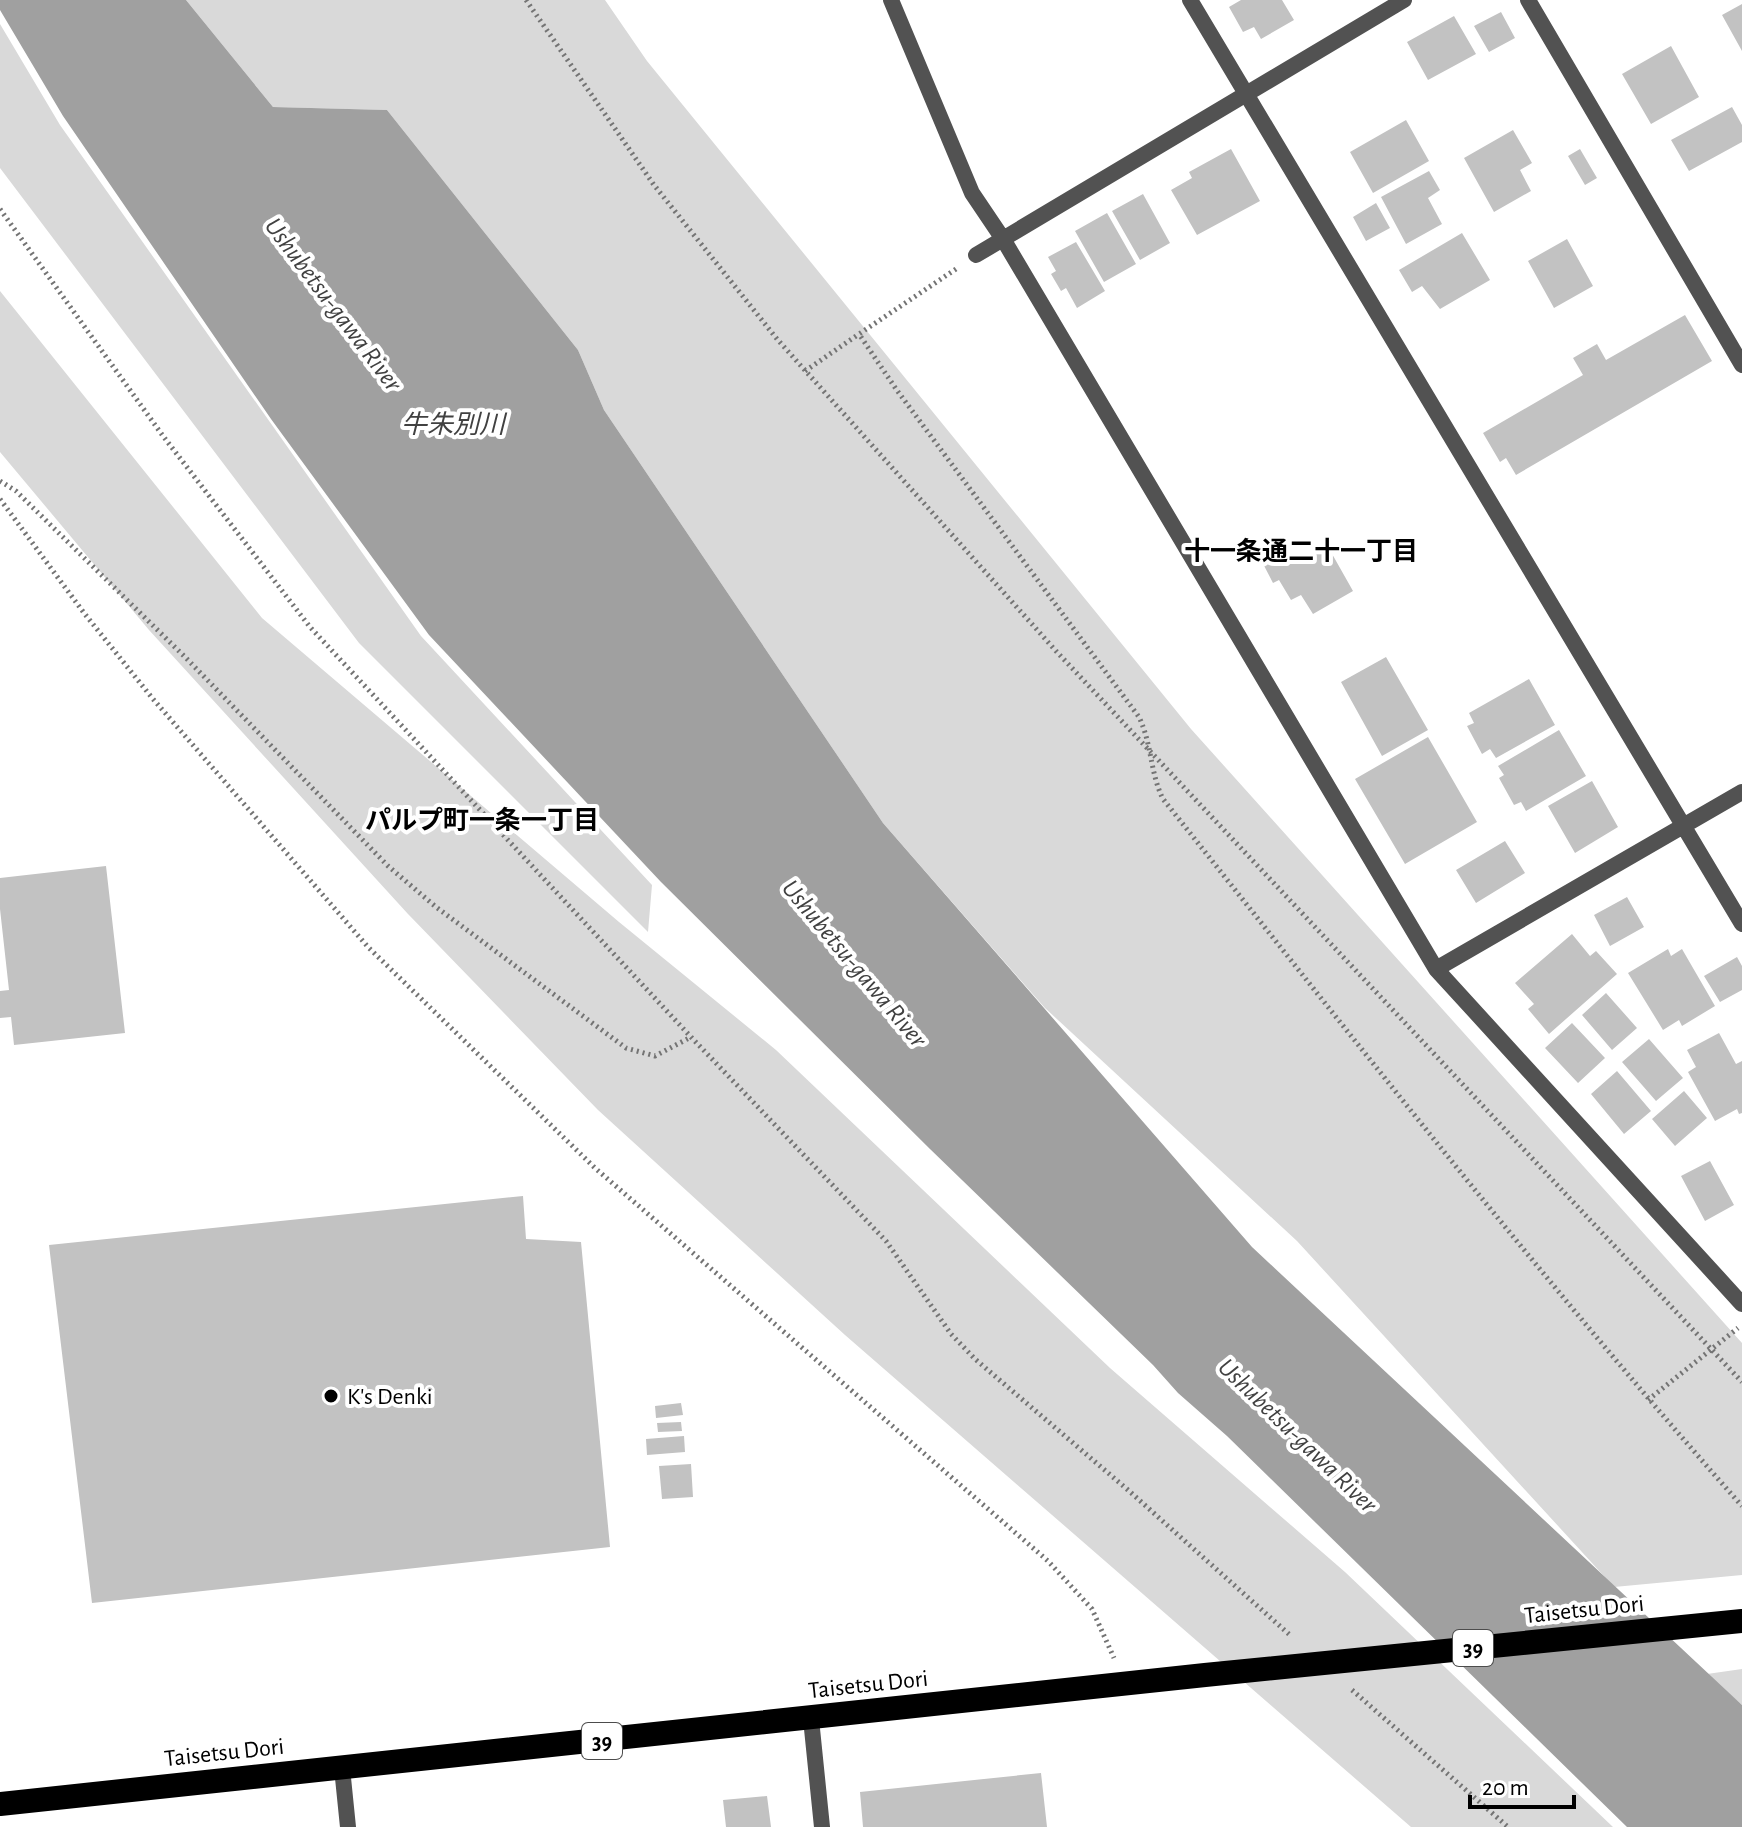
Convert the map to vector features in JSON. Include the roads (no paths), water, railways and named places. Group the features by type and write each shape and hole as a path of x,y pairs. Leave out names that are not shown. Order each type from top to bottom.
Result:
{"highway":[{"name":"Taisetsu Dori","path":"0,1804 1742,1621"}],"street":[{"path":"891,0 972,193 1003,239 1436,969 1742,1304"},
{"path":"1190,0 1742,924"},
{"path":"976,255 1404,0"},
{"path":"1528,0 1742,365"},
{"path":"1436,969 1742,792"},
{"path":"811,1719 822,1827"},
{"path":"342,1768 348,1827"}],"water":[{"name":"牛朱別川","path":"0,0 186,0 273,107 387,110 578,350 604,410 883,823 1252,1247 1742,1705 1742,1827 1627,1827 1227,1436 1178,1393 661,882 429,635 271,419 63,116 0,10"}],"place":[{"name":"K's Denki","path":"331,1396"}],"district":[{"name":"十一条通二十一丁目","path":"1301,551"},
{"name":"パルプ町一条一丁目","path":"482,820"}],"water label":[{"name":"Ushubetsu-gawa River","path":"334,304"},
{"name":"Ushubetsu-gawa River","path":"855,963"},
{"name":"Ushubetsu-gawa River","path":"1298,1435"}]}
